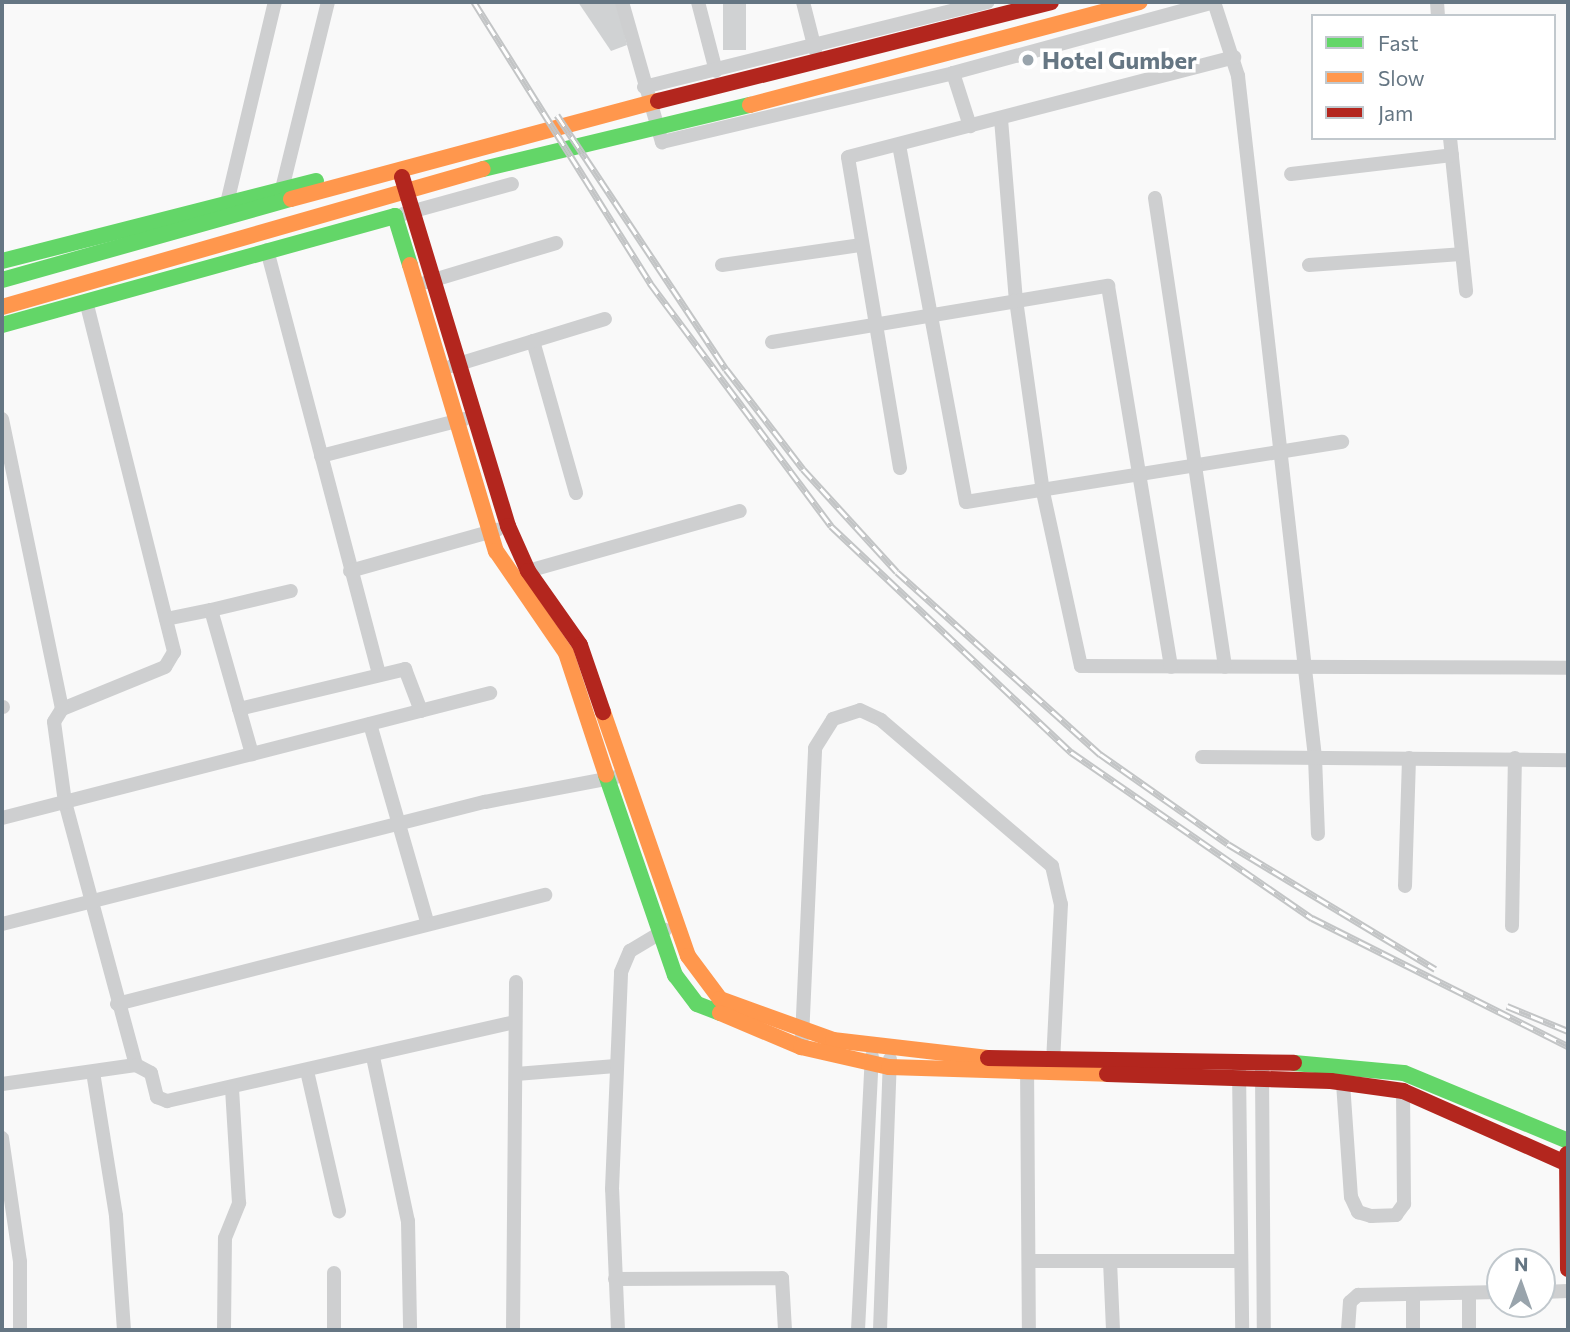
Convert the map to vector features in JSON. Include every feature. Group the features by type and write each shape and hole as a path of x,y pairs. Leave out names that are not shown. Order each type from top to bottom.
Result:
{"street":[{"path":"227,203 275,2"},
{"path":"282,190 328,2"},
{"path":"622,2 644,87 662,142 953,73 1214,2 1234,57 1280,452 1301,667 1315,757 1318,834"},
{"path":"698,2 716,71"},
{"path":"803,2 815,49"},
{"path":"644,87 815,49 988,2"},
{"path":"2,279 532,132 1051,2"},
{"path":"2,307 499,165 910,66 1140,2"},
{"path":"900,468 847,159 1234,57"},
{"path":"953,73 970,126"},
{"path":"1001,119 1016,300 1043,492 1081,666 1568,668"},
{"path":"1450,140 1466,291"},
{"path":"900,145 927,315 965,500 1043,492 1342,442"},
{"path":"1291,174 1452,155"},
{"path":"2,261 395,163 414,211 508,526 528,571 580,645 658,934 675,975 697,1004 802,1039 890,1059 1239,1080 1343,1083 1403,1091 1568,1164"},
{"path":"2,325 512,184"},
{"path":"1155,198 1191,467 1225,667"},
{"path":"395,216 418,285 490,532 513,584 566,653 697,974 720,999 802,1039"},
{"path":"418,285 556,243"},
{"path":"722,265 860,245"},
{"path":"267,250 379,674"},
{"path":"1309,265 1461,254"},
{"path":"772,342 1108,286 1171,667"},
{"path":"86,301 166,619 171,662 62,709 54,722 65,802 117,1004 136,1065"},
{"path":"443,369 605,319"},
{"path":"533,341 576,493"},
{"path":"321,456 475,416"},
{"path":"2,418 62,709"},
{"path":"528,571 740,511"},
{"path":"350,571 508,526"},
{"path":"166,619 291,592"},
{"path":"211,610 252,754"},
{"path":"239,709 379,674 409,671 421,711"},
{"path":"2,818 489,694"},
{"path":"802,1039 815,748 833,719 860,710 881,720 1052,866 1061,904 1053,1060"},
{"path":"370,724 427,921"},
{"path":"1202,757 1568,760"},
{"path":"1405,886 1409,758"},
{"path":"1512,926 1515,758"},
{"path":"2,924 91,904 399,823 617,777"},
{"path":"117,1004 427,921 545,895"},
{"path":"618,1330 615,1279 616,1066 622,964 658,934 676,924"},
{"path":"513,1330 516,982"},
{"path":"2,1084 136,1065 151,1073 163,1101 373,1057 515,1022"},
{"path":"858,1330 872,1056"},
{"path":"373,1057 408,1221 410,1330"},
{"path":"880,1330 890,1059"},
{"path":"1027,1068 1053,1060 1239,1062 1404,1073 1568,1140 1568,1269"},
{"path":"1239,1062 1242,1330"},
{"path":"1261,1063 1264,1330"},
{"path":"516,1074 616,1066"},
{"path":"1027,1068 1029,1330"},
{"path":"306,1071 339,1211"},
{"path":"93,1072 116,1216 124,1330"},
{"path":"1343,1083 1350,1197 1358,1212 1371,1216 1396,1215 1404,1205 1403,1091"},
{"path":"224,1330 225,1238 240,1198 232,1088"},
{"path":"2,1146 20,1262 20,1330"},
{"path":"1029,1261 1241,1261"},
{"path":"1110,1261 1113,1330"},
{"path":"334,1273 334,1330"},
{"path":"615,1279 782,1278 785,1330"},
{"path":"1348,1330 1354,1297 1486,1292"},
{"path":"1469,1293 1469,1330"},
{"path":"1413,1294 1413,1330"}],"building":[{"path":"578,2 617,2 627,45 611,51"},
{"path":"723,2 746,2 746,50 723,50"}],"railway":[{"path":"474,2 650,283 831,526 1071,752 1312,918 1568,1046"},
{"path":"557,115 726,369 803,469 897,572 1100,754 1228,844 1435,969"},
{"path":"1507,1006 1568,1031"}],"traffic: fast":[{"path":"483,169 750,105"},
{"path":"2,261 316,181"},
{"path":"2,280 291,199"},
{"path":"2,325 395,216 410,265"},
{"path":"606,775 675,975 697,1004 720,1013"},
{"path":"1294,1063 1404,1073 1568,1141"}],"traffic: slow":[{"path":"750,105 1140,2"},
{"path":"291,199 658,101"},
{"path":"2,307 483,169"},
{"path":"410,265 496,551 566,653 606,775"},
{"path":"603,712 688,956 720,999 833,1040 988,1058"},
{"path":"720,1013 801,1047 889,1067 1107,1074"}],"traffic: jam":[{"path":"658,101 1051,2"},
{"path":"402,177 508,526 528,571 580,645 603,712"},
{"path":"988,1058 1294,1063"},
{"path":"1107,1074 1331,1081 1403,1091 1568,1164"},
{"path":"1567,1154 1568,1269"}],"place":[{"name":"Hotel Gumber","path":"1028,60"}]}
